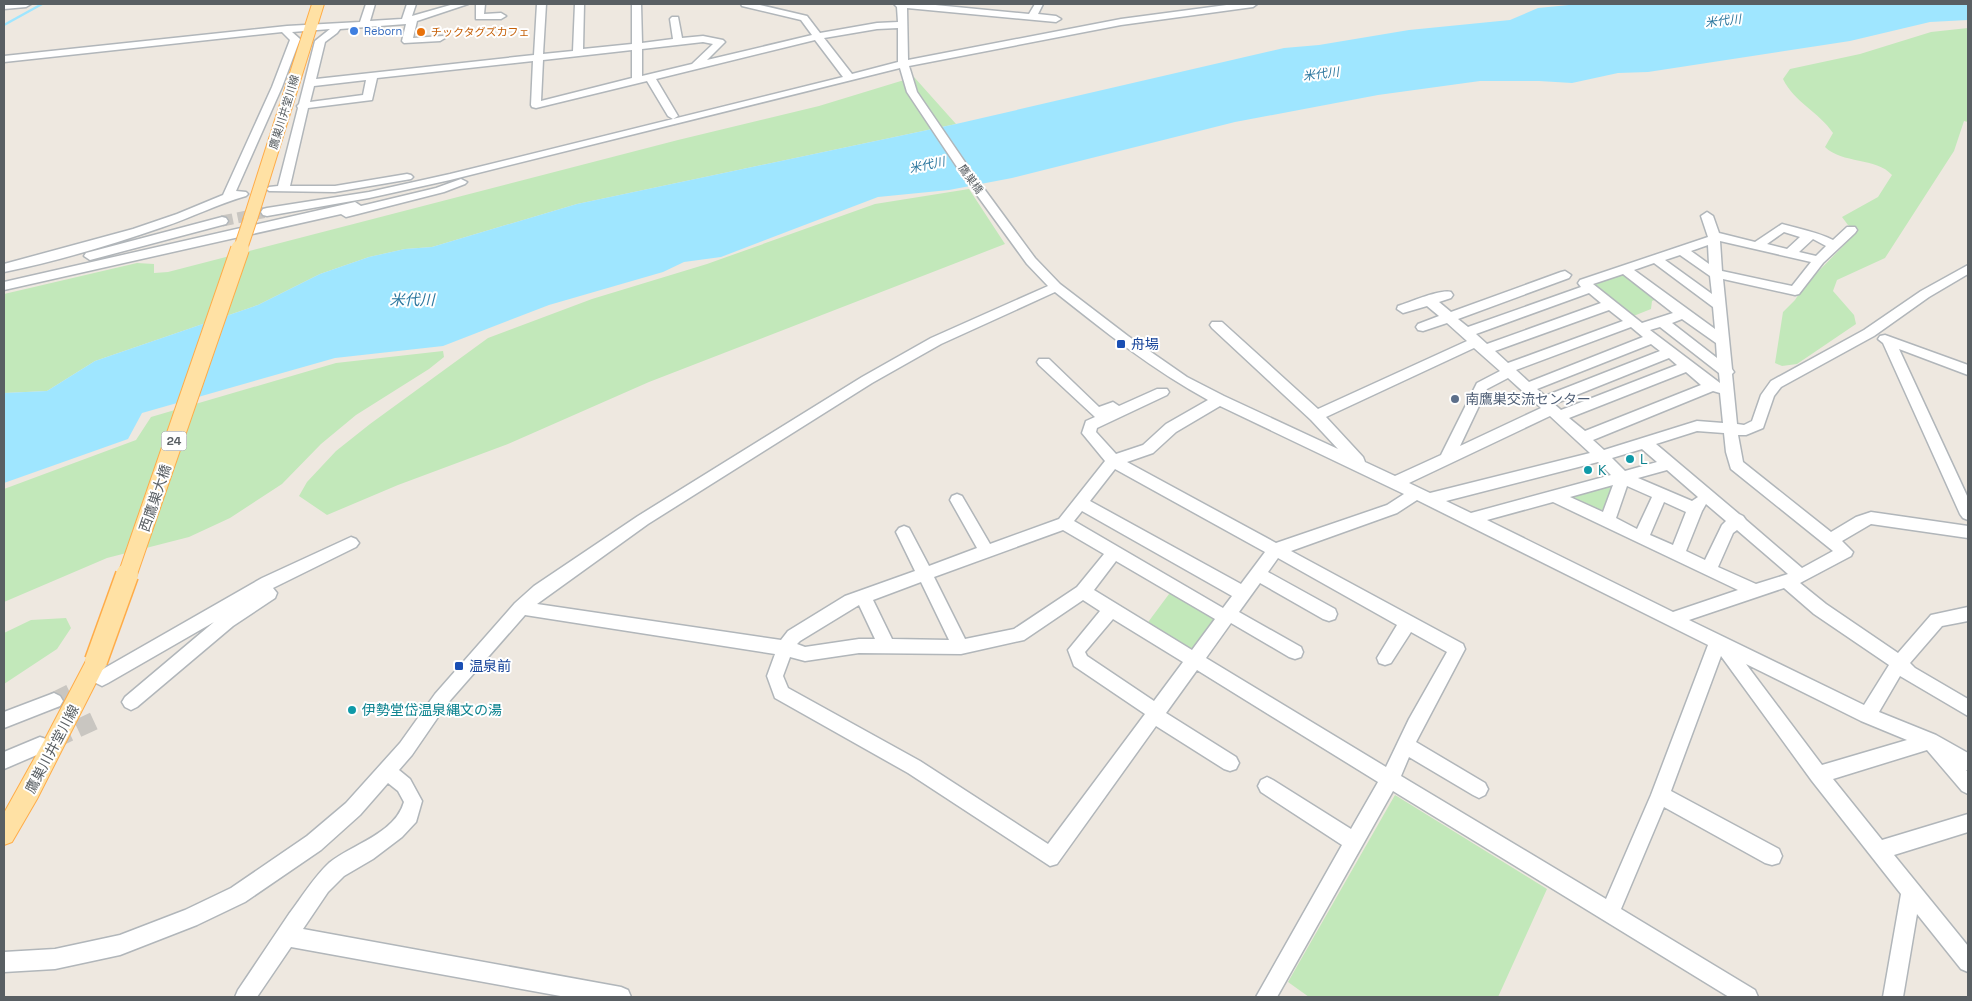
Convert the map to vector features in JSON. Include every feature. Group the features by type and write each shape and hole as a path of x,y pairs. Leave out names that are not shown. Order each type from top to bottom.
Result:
{"main road":[{"name":"鷹巣川井堂川線","path":"250,220 318,4"},
{"name":"西鷹巣大橋","path":"99,670 150,513 250,220"},
{"name":"鷹巣川井堂川線","path":"4,834 66,722 99,670"}],"street":[{"path":"4,6 26,4"},
{"path":"364,24 370,4"},
{"path":"411,4 407,41 440,38"},
{"path":"4,59 287,29 409,21 463,4"},
{"path":"481,4 480,17 501,16"},
{"path":"541,4 536,105 818,36 877,26 903,24"},
{"path":"578,54 579,4"},
{"path":"637,4 637,80"},
{"path":"745,4 804,18 847,74"},
{"path":"901,4 1056,19"},
{"name":"鷹巣橋","path":"901,4 903,65 918,104 1031,261 1056,287 1123,339 1182,380 1219,400 1423,496 1867,715 1930,741"},
{"path":"996,13 1001,4"},
{"path":"1032,17 1039,4"},
{"path":"335,189 455,168 847,74 903,65 1121,22 1253,4"},
{"path":"675,19 678,42"},
{"path":"337,26 320,41 278,189 351,189 450,177"},
{"path":"229,195 277,87 295,39 287,33 287,29"},
{"path":"309,83 703,39 720,42 697,65"},
{"path":"267,212 369,195 450,177 903,65"},
{"path":"302,106 368,98 372,77"},
{"path":"650,77 673,116"},
{"path":"322,215 340,214 440,190 454,183 713,118 749,104"},
{"path":"4,286 322,215 450,177"},
{"path":"91,256 214,204 229,195 242,194"},
{"path":"1672,619 1794,579 1845,552 1736,465 1733,452 1713,237 1707,216"},
{"path":"4,268 68,253 182,217"},
{"path":"4,277 91,256 222,220"},
{"path":"1757,246 1782,228 1809,236 1814,235 1834,245"},
{"path":"1680,249 1716,274 1795,291 1819,260 1851,230"},
{"path":"1790,254 1809,236"},
{"path":"1728,390 1712,386 1584,283 1656,259 1713,237 1819,260"},
{"path":"1656,259 1720,306"},
{"path":"1219,400 1171,428 1148,449 1113,461 1064,523 863,596 833,611 794,636 785,648 776,676 781,693 914,767 1050,857 1275,550 1392,509 1423,496 1601,456 1697,426 1746,430 1758,424 1768,395 1776,384 1870,333 1926,294 1968,268"},
{"path":"1624,269 1683,314 1724,342"},
{"path":"1423,327 1565,275"},
{"path":"1538,284 1599,335"},
{"path":"4,962 55,959 120,945 190,918 238,896 314,843 354,809 388,772 441,699 521,608 540,591 643,520 867,380 936,341 1056,287"},
{"path":"1465,333 1591,288"},
{"path":"1403,309 1447,294"},
{"path":"1429,300 1447,318 1552,409 1623,478 1695,509"},
{"path":"1316,416 1399,377 1419,365 1612,304"},
{"path":"1447,458 1482,386 1507,370 1599,335 1636,325 1662,322 1683,314"},
{"path":"1662,322 1727,372"},
{"path":"1217,325 1316,416 1365,468"},
{"path":"1870,333 1968,370"},
{"path":"1527,388 1653,338"},
{"path":"1889,341 1968,514"},
{"path":"1395,483 1670,352"},
{"path":"1044,362 1098,413 1162,392"},
{"path":"1552,409 1688,366"},
{"path":"1182,380 1162,392 1091,425 1089,434 1113,461 1457,649 1390,779 1266,997"},
{"path":"1583,438 1712,386"},
{"path":"1645,443 1738,520 1820,609 1899,663 1909,673 1968,708"},
{"path":"1469,519 1670,464"},
{"path":"1607,522 1623,478"},
{"path":"1677,556 1695,509 1704,492"},
{"path":"1641,538 1660,495"},
{"path":"1554,496 1677,556 1757,592"},
{"path":"957,500 987,552"},
{"path":"1081,503 1242,593"},
{"path":"1830,540 1861,521 1871,518 1968,532"},
{"path":"1709,570 1727,530 1738,520"},
{"path":"1064,523 1295,652"},
{"path":"904,532 962,647"},
{"path":"99,670 268,583 352,543 314,564 227,621 131,702"},
{"path":"521,608 785,648 805,654 859,646 962,647 1018,635 1050,612 1083,592 1114,552"},
{"path":"1257,573 1329,614"},
{"path":"1083,592 1748,997"},
{"path":"863,596 886,645"},
{"path":"1110,609 1076,650 1080,661 1230,763"},
{"path":"1867,715 1899,663 1938,620 1968,614"},
{"path":"1385,658 1408,622"},
{"path":"1718,641 1818,775 1880,850 1912,893 1965,954"},
{"path":"1610,912 1660,796 1718,641"},
{"path":"4,720 54,701"},
{"path":"1818,775 1930,741 1962,762 1968,785"},
{"path":"4,761 40,746"},
{"path":"1406,746 1479,790"},
{"path":"1911,747 1962,762"},
{"path":"244,997 321,885 337,869 366,852 395,831 409,816 413,801 404,785 388,772"},
{"path":"1267,786 1354,842"},
{"path":"1660,796 1772,856"},
{"path":"1880,850 1968,823"},
{"path":"1893,997 1912,893"},
{"path":"287,936 621,997"}],"green space":[{"path":"1968,28 1968,122 1964,121 1954,151 1885,258 1837,280 1833,291 1854,315 1856,324 1797,364 1782,366 1775,363 1783,312 1795,300 1804,286 1855,234 1855,229 1848,225 1842,217 1878,197 1892,175 1877,165 1840,156 1825,147 1833,133 1821,119 1793,94 1783,79 1790,69 1860,54 1931,32"},
{"path":"914,77 956,124 577,204 432,247 405,249 369,257 320,274 258,305 95,361 47,391 4,393 4,294 137,263 154,264 154,273 168,272 678,140 819,106"},
{"path":"969,189 1005,244 649,382 508,444 398,485 327,515 299,496 307,482 336,451 488,338 592,299 707,264 875,204"},
{"path":"1625,272 1659,298 1652,301 1651,309 1631,317 1591,285"},
{"path":"443,351 444,357 429,369 356,415 321,444 282,484 230,518 189,537 107,558 4,602 4,489 136,440 151,417 336,363"},
{"path":"1617,484 1604,518 1564,498"},
{"path":"1172,590 1212,613 1214,620 1192,649 1186,649 1146,625"},
{"path":"66,618 71,628 57,649 4,684 4,633 31,620"},
{"path":"1395,795 1547,889 1498,997 1309,997 1288,982"}],"water":[{"name":"米代川","path":"1579,4 1968,4 1968,20 1930,22 1850,41 1648,72 1618,73 1572,83 1480,81 1378,95 1235,122 1012,178 949,190 878,197 721,257 684,262 663,272 549,305 443,346 335,358 142,413 128,439 4,483 4,393 47,391 95,361 258,305 320,274 369,257 405,249 432,247 577,204 956,124 1284,48 1319,45 1409,30 1510,20 1538,8"}],"waterway":[{"path":"4,25 42,4"}],"tunnel":[{"path":"222,221 267,212"},
{"path":"54,701 87,685"},
{"path":"53,740 96,720"}],"place":[{"name":"Reborn","path":"354,31"},
{"name":"チックタグズカフェ","path":"421,32"},
{"name":"舟場","path":"1121,344"},
{"name":"南鷹巣交流センター","path":"1455,399"},
{"name":"L","path":"1630,459"},
{"name":"K","path":"1588,470"},
{"name":"温泉前","path":"459,666"},
{"name":"伊勢堂岱温泉縄文の湯","path":"352,710"}]}
